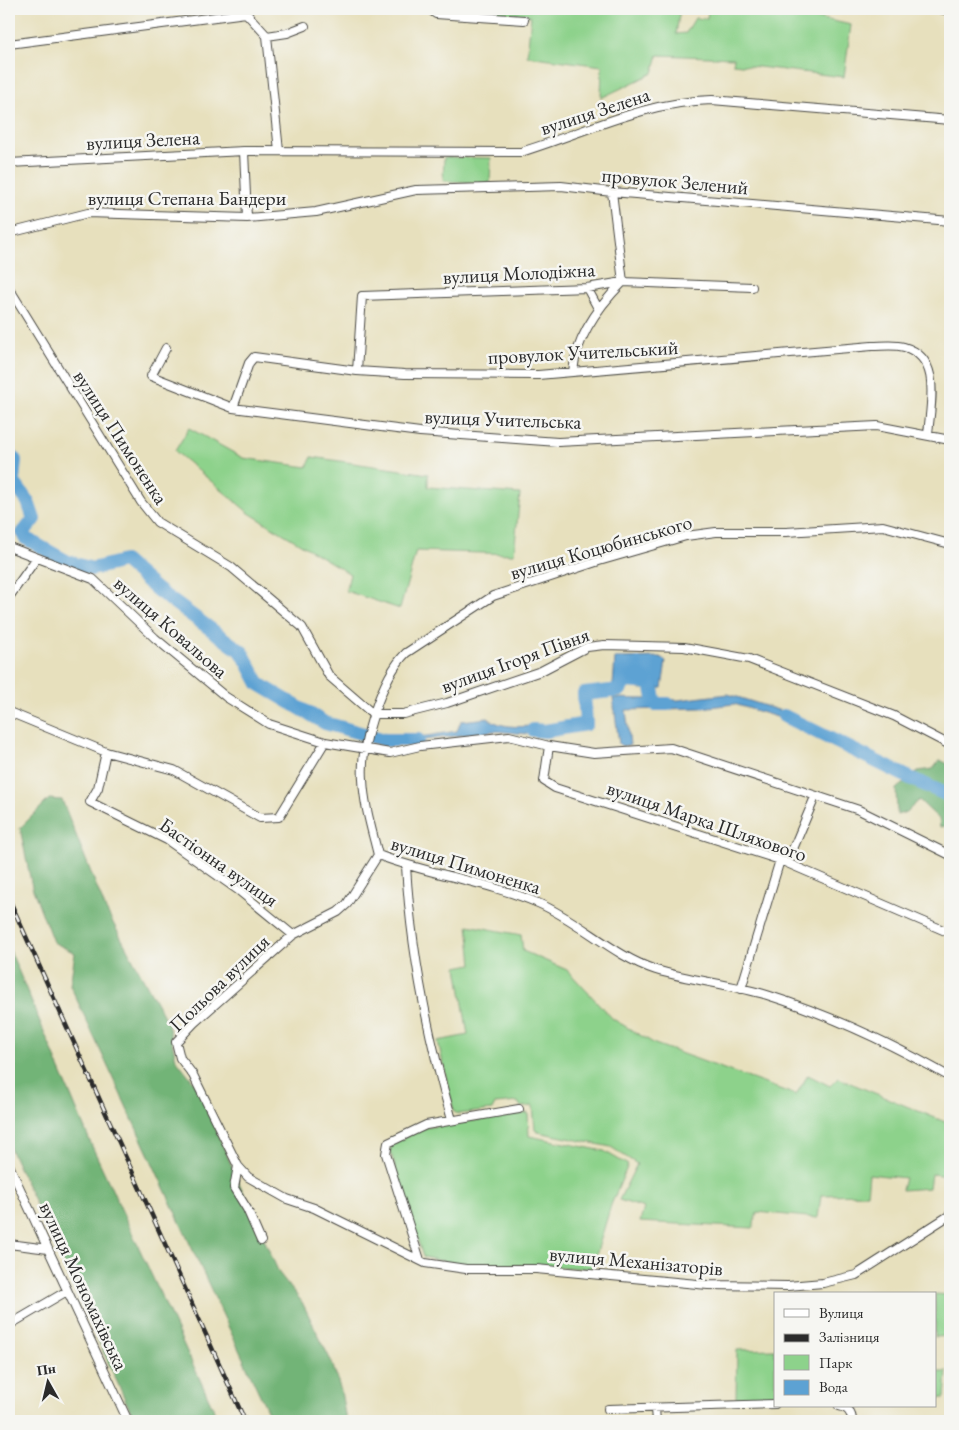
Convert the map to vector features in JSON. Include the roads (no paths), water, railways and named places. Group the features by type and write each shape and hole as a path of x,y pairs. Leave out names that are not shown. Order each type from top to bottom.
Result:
{"street":[{"path":"429,9 436,14 524,20"},
{"path":"941,9 950,11"},
{"path":"9,44 245,11 266,36 279,151"},
{"path":"266,36 287,33 306,26"},
{"name":"вулиця Зелена","path":"9,164 244,150 521,152 565,138 615,117 686,101 722,101 950,120"},
{"path":"244,150 247,218"},
{"name":"провулок Зелений","path":"397,196 416,190 561,186 950,221"},
{"path":"573,372 574,356 580,341 608,297 623,282 612,192"},
{"name":"вулиця Степана Бандери","path":"9,233 88,213 247,218 316,212 397,196"},
{"name":"вулиця Молодіжна","path":"357,371 362,296 587,288 623,282 752,286"},
{"name":"вулиця Пимоненка","path":"9,288 141,502 156,522 231,567 302,627 329,676 373,714 362,778 368,817 378,855 406,866 502,889 540,904 633,960 656,970 766,995 846,1024 920,1060 950,1077"},
{"path":"587,288 599,310"},
{"name":"провулок Учительський","path":"233,408 249,363 254,357 357,371 405,374 529,375 872,346 902,346 913,350 927,363 931,373 928,435"},
{"name":"вулиця Учительська","path":"166,348 151,376 233,408 420,432 558,442 877,426 950,440"},
{"name":"вулиця Коцюбинського","path":"373,714 396,664 406,653 478,604 509,590 667,541 716,532 786,532 883,526 950,544"},
{"name":"вулиця Ковальова","path":"9,547 93,580 155,638 226,697 268,724 325,742 390,753 420,746 509,736 549,746"},
{"path":"9,597 36,559"},
{"name":"вулиця Ігоря Півня","path":"373,714 403,714 447,703 541,671 587,647 604,645 684,647 749,659 894,716 950,745"},
{"path":"9,712 106,752 174,770 260,818 279,817 325,742"},
{"path":"549,746 594,753 671,748 859,810 950,855"},
{"name":"вулиця Марка Шляхового","path":"549,746 544,781 554,788 784,862 950,933"},
{"name":"Бастіонна вулиця","path":"106,752 98,788 90,802 167,840 238,890 293,935"},
{"path":"741,989 784,862 815,797"},
{"name":"Польова вулиця","path":"314,1208 287,1199 248,1177 238,1166 193,1075 180,1058 176,1042 194,1023 293,935 338,912 347,904 378,855"},
{"path":"406,866 409,908 419,974 435,1057 452,1120"},
{"path":"420,1260 415,1238 386,1150 392,1140 420,1126 493,1114"},
{"name":"вулиця Мономахівська","path":"9,1166 128,1421"},
{"path":"238,1166 234,1188 247,1210 261,1241"},
{"name":"вулиця Механізаторів","path":"314,1208 431,1265 466,1269 536,1269 696,1284 788,1286 823,1283 856,1275 950,1215"},
{"path":"402,1250 415,1238"},
{"path":"9,1244 48,1249"},
{"path":"9,1325 67,1291"},
{"path":"608,1409 774,1404"},
{"path":"846,1408 850,1413 852,1421"},
{"path":"655,1409 656,1421"}],"water":[{"path":"660,657 666,661 662,688 639,689 633,685 621,686 616,689 613,685 615,658"},
{"path":"728,694 797,716 800,724 734,704 701,708 626,710 630,745 622,746 619,744 613,698 678,700"},
{"path":"488,718 510,726 551,726 550,736 494,731 393,744 401,740 457,731 461,721"}],"waterway":[{"path":"9,454 15,460 13,481 28,502 34,519 23,533 25,538 68,562 92,569 124,561 157,590 242,652 259,684 325,723 385,740 418,740"},
{"path":"533,730 545,731 586,724 584,694 620,690 625,681 651,683 655,704 668,704"},
{"path":"784,716 950,796"}],"railway":[{"path":"9,899 245,1421"}]}
